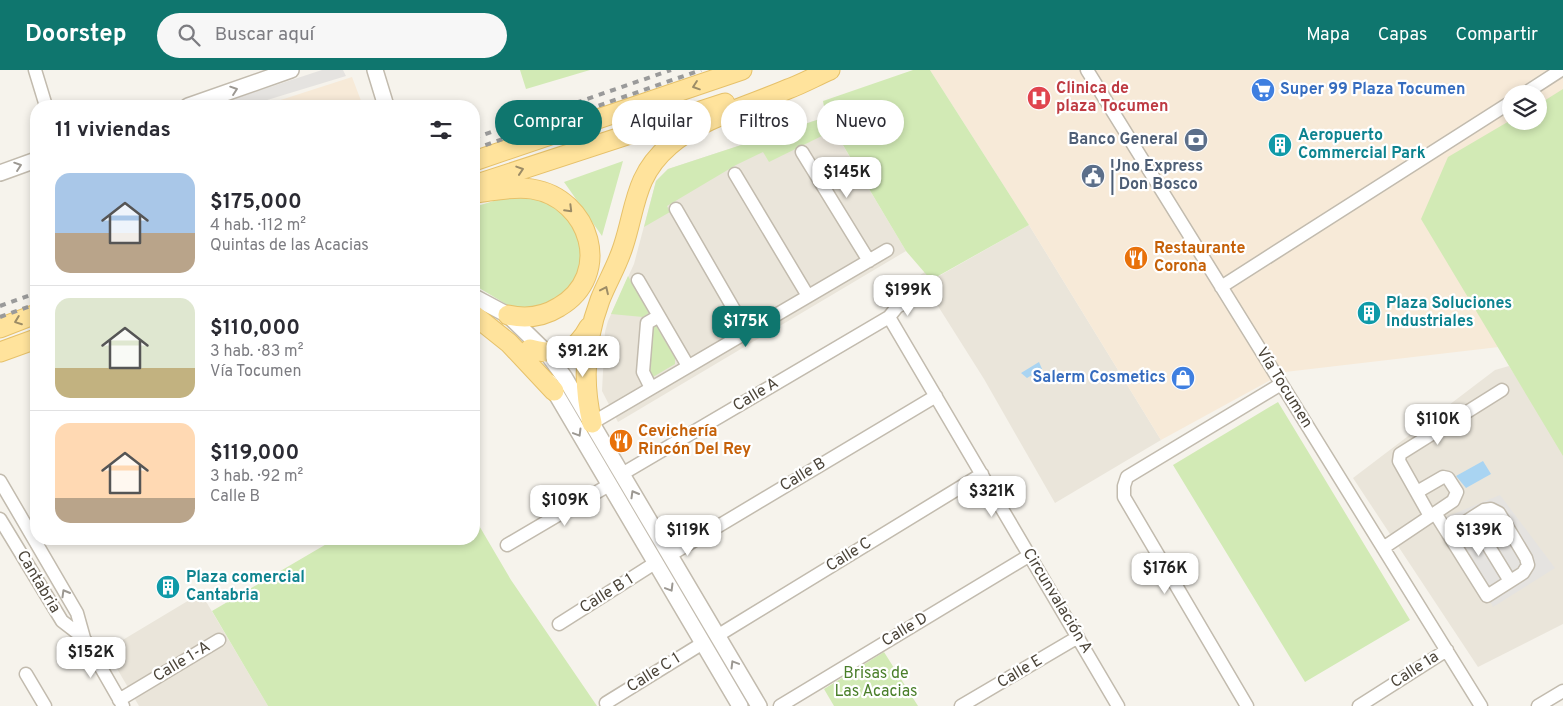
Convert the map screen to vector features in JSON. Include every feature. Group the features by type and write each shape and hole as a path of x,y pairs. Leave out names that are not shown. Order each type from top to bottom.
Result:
{"main road":[{"path":"480,160 742,70"},
{"path":"480,183 829,70"},
{"path":"538,351 564,352 572,348 586,332 623,249 637,192 644,177 661,153 681,136 717,118 789,89 829,70"},
{"path":"480,192 524,188 551,195 566,205 579,219 590,244 587,276 570,300 555,310 536,316 520,317 505,313"},
{"path":"0,328 30,316"},
{"path":"592,423 586,367 588,342 593,319"},
{"path":"480,320 509,343 554,391"},
{"path":"0,352 30,340"}],"street":[{"path":"35,70 44,100"},
{"path":"205,100 290,70"},
{"path":"375,70 384,100"},
{"name":"Vía Tocumen","path":"1087,70 1481,706"},
{"path":"1538,85 1561,70"},
{"path":"1221,287 1502,108"},
{"path":"802,152 869,261"},
{"path":"0,173 30,162"},
{"path":"735,174 808,296"},
{"path":"676,209 748,332"},
{"path":"592,423 887,250"},
{"path":"638,280 688,366"},
{"name":"Calle A","path":"622,474 889,316 897,307 912,298"},
{"path":"480,300 505,313 505,321 565,378 759,706"},
{"path":"651,388 643,372 646,323 659,316"},
{"name":"Circunvalación A","path":"889,316 1118,706"},
{"path":"538,351 542,368 554,391 740,706"},
{"path":"1247,706 1124,498 1124,486 1127,477 1133,473 1281,384"},
{"path":"1459,526 1484,510 1491,509 1499,513 1526,558 1528,566 1523,573 1487,596 1399,462 1400,454 1502,390"},
{"name":"Calle B","path":"670,555 936,396"},
{"name":"Calle C","path":"717,636 982,474"},
{"path":"1383,548 1433,515 1456,497 1457,492 1448,478 1442,477 1417,492"},
{"name":"Cantabria","path":"0,481 30,532"},
{"path":"506,545 609,485"},
{"path":"1472,518 1510,581"},
{"name":"Cantabria","path":"0,519 62,621 84,638"},
{"path":"646,548 661,540"},
{"name":"Cantabria","path":"37,545 77,613 84,638 121,703"},
{"name":"Calle D","path":"780,706 1030,554"},
{"name":"Calle B 1","path":"559,624 655,563"},
{"name":"Calle E","path":"961,706 1078,637"},
{"name":"Calle 1-A","path":"121,703 219,640"},
{"name":"Calle C 1","path":"606,703 703,643"},
{"name":"Calle 1a","path":"1359,706 1446,650"},
{"path":"26,674 45,706"},
{"path":"1538,706 1563,691"}],"shaded area":[{"path":"322,70 343,70 346,76 267,100 230,100"},
{"path":"930,70 1563,70 1563,228 1516,345 1285,372 1161,440 1029,225"},
{"path":"352,77 361,100 281,100"},
{"path":"817,120 817,145 843,145 906,251 618,422 602,391 605,332 608,321 634,264 656,181 668,169 741,145 807,145 807,123"},
{"path":"1029,225 1161,440 1055,503 984,379 919,276 926,271 932,280"},
{"path":"1509,366 1563,451 1563,624 1478,667 1353,478 1495,370"},
{"path":"1500,495 1555,568 1493,607 1446,517"},
{"path":"201,593 268,706 139,706 106,650"}],"green space":[{"path":"520,70 590,70 526,89"},
{"path":"913,70 930,70 1029,225 931,280 906,251 843,145 904,145 904,100 826,100"},
{"path":"1563,89 1563,456 1421,219 1448,157 1502,125 1502,130 1547,130 1547,99"},
{"path":"817,120 817,138 807,143 807,123"},
{"path":"741,145 804,145 769,162 763,152 736,165 667,206 670,212 644,227 656,181 668,169"},
{"path":"623,161 602,236 564,182"},
{"path":"526,191 543,194 576,221 584,260 570,288 555,302 535,308 511,307 480,289 480,205"},
{"path":"628,276 649,313 643,317 611,314"},
{"path":"655,324 675,358 675,364 653,377 647,368 651,326"},
{"path":"1278,402 1410,620 1305,682 1173,465"},
{"path":"480,527 511,580 597,706 268,706 212,611 325,545 480,545"},
{"name":"Brisas de Las Acacias","path":"884,652 918,706 834,706 824,689"}],"water":[{"path":"1039,362 1042,369 1027,378 1021,373"},
{"path":"1483,461 1491,474 1466,488 1456,476"}],"railway":[{"path":"480,136 671,70"},
{"path":"480,147 701,70"},
{"path":"0,306 30,295"},
{"path":"0,317 30,306"}],"place":[{"name":"Super 99 Plaza Tocumen","path":"1263,90"},
{"name":"Clinica de plaza Tocumen","path":"1039,98"},
{"name":"Banco General","path":"1196,140"},
{"name":"Aeropuerto Commercial Park","path":"1280,145"},
{"name":"Uno Express | Don Bosco","path":"1093,176"},
{"name":"Restaurante Corona","path":"1136,258"},
{"name":"Plaza Soluciones Industriales","path":"1369,313"},
{"name":"Salerm Cosmetics","path":"1183,378"},
{"name":"Cevichería Rincón Del Rey","path":"621,441"},
{"name":"Plaza comercial Cantabria","path":"168,587"}]}
